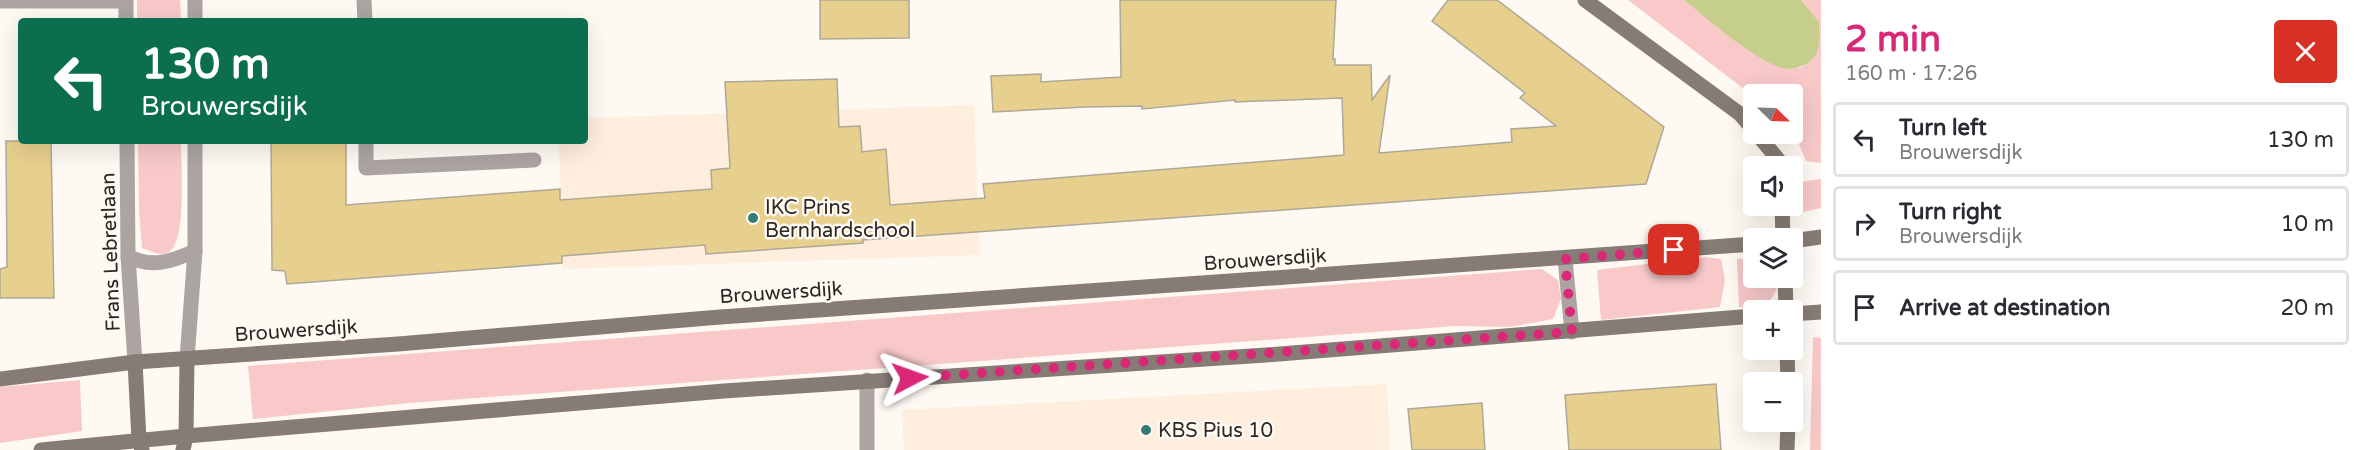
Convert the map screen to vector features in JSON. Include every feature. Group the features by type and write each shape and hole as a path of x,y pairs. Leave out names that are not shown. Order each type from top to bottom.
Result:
{"street":[{"path":"0,2 126,0 126,18"},
{"path":"195,0 195,18"},
{"path":"364,0 364,18"},
{"path":"1585,0 1743,117"},
{"name":"Frans Lebretlaan","path":"127,144 128,256 135,362"},
{"path":"184,443 187,358 195,251 195,144"},
{"path":"366,144 366,168 534,160"},
{"path":"1765,144 1775,156"},
{"path":"1803,239 1821,237"},
{"name":"Brouwersdijk","path":"0,379 135,362 398,344 720,317 1743,245"},
{"path":"128,256 139,262 170,262 195,251"},
{"path":"1565,259 1572,332"},
{"path":"1803,313 1821,312"},
{"path":"41,450 184,443 867,380 1266,355 1743,317"},
{"path":"135,362 140,445"},
{"path":"867,380 867,450"},
{"path":"1787,450 1788,432"}],"shaded area":[{"path":"137,0 180,0 181,18 137,18"},
{"path":"1628,0 1684,0 1742,44 1800,68 1812,59 1818,50 1804,3 1801,0 1821,0 1821,163 1806,161 1799,144 1803,144 1803,84 1743,84 1743,88"},
{"path":"1684,0 1801,0 1819,22 1818,50 1812,60 1802,66 1790,69 1779,67 1743,47"},
{"path":"974,105 980,255 563,269 559,144 588,144 588,118"},
{"path":"138,144 181,144 181,218 175,245 169,252 155,253 142,248"},
{"path":"1821,179 1821,208 1803,212 1803,182"},
{"path":"1706,257 1721,259 1725,280 1720,307 1601,320 1597,270"},
{"path":"1737,259 1743,259 1743,288 1777,288 1770,300 1743,300 1743,307 1739,307"},
{"path":"1542,269 1558,280 1561,299 1553,319 1510,327 1456,326 409,403 253,419 248,366"},
{"path":"1813,337 1821,338 1821,450 1810,450"},
{"path":"80,380 82,431 0,443 0,387"},
{"name":"KBS Pius 10","path":"1387,384 1390,450 904,450 902,410"}],"building":[{"path":"820,0 909,0 909,38 820,39"},
{"path":"1120,0 1336,0 1333,59 1335,59 1335,65 1371,65 1372,100 1390,75 1379,153 1512,142 1511,129 1556,126 1520,98 1525,93 1432,21 1448,0 1497,0 1664,127 1646,184 863,240 863,243 706,254 705,245 562,256 562,263 287,284 285,271 272,270 271,144 346,144 346,205 560,189 560,200 712,189 711,170 730,168 725,82 837,79 839,127 860,126 862,152 886,149 890,205 985,198 983,184 1344,155 1342,98 1235,102 1235,100 1142,109 1142,106 1085,107 993,112 991,76 1041,74 1041,82 1121,77"},
{"path":"6,141 18,141 18,144 51,144 54,298 0,298 0,269 7,267"},
{"path":"1716,384 1721,450 1569,450 1565,395"},
{"path":"1482,403 1485,450 1412,450 1408,409"}],"place":[{"name":"IKC Prins Bernhardschool","path":"753,218"},
{"name":"KBS Pius 10","path":"1146,430"}],"route":[{"path":"910,378 1572,332 1565,259 1674,250"}]}
